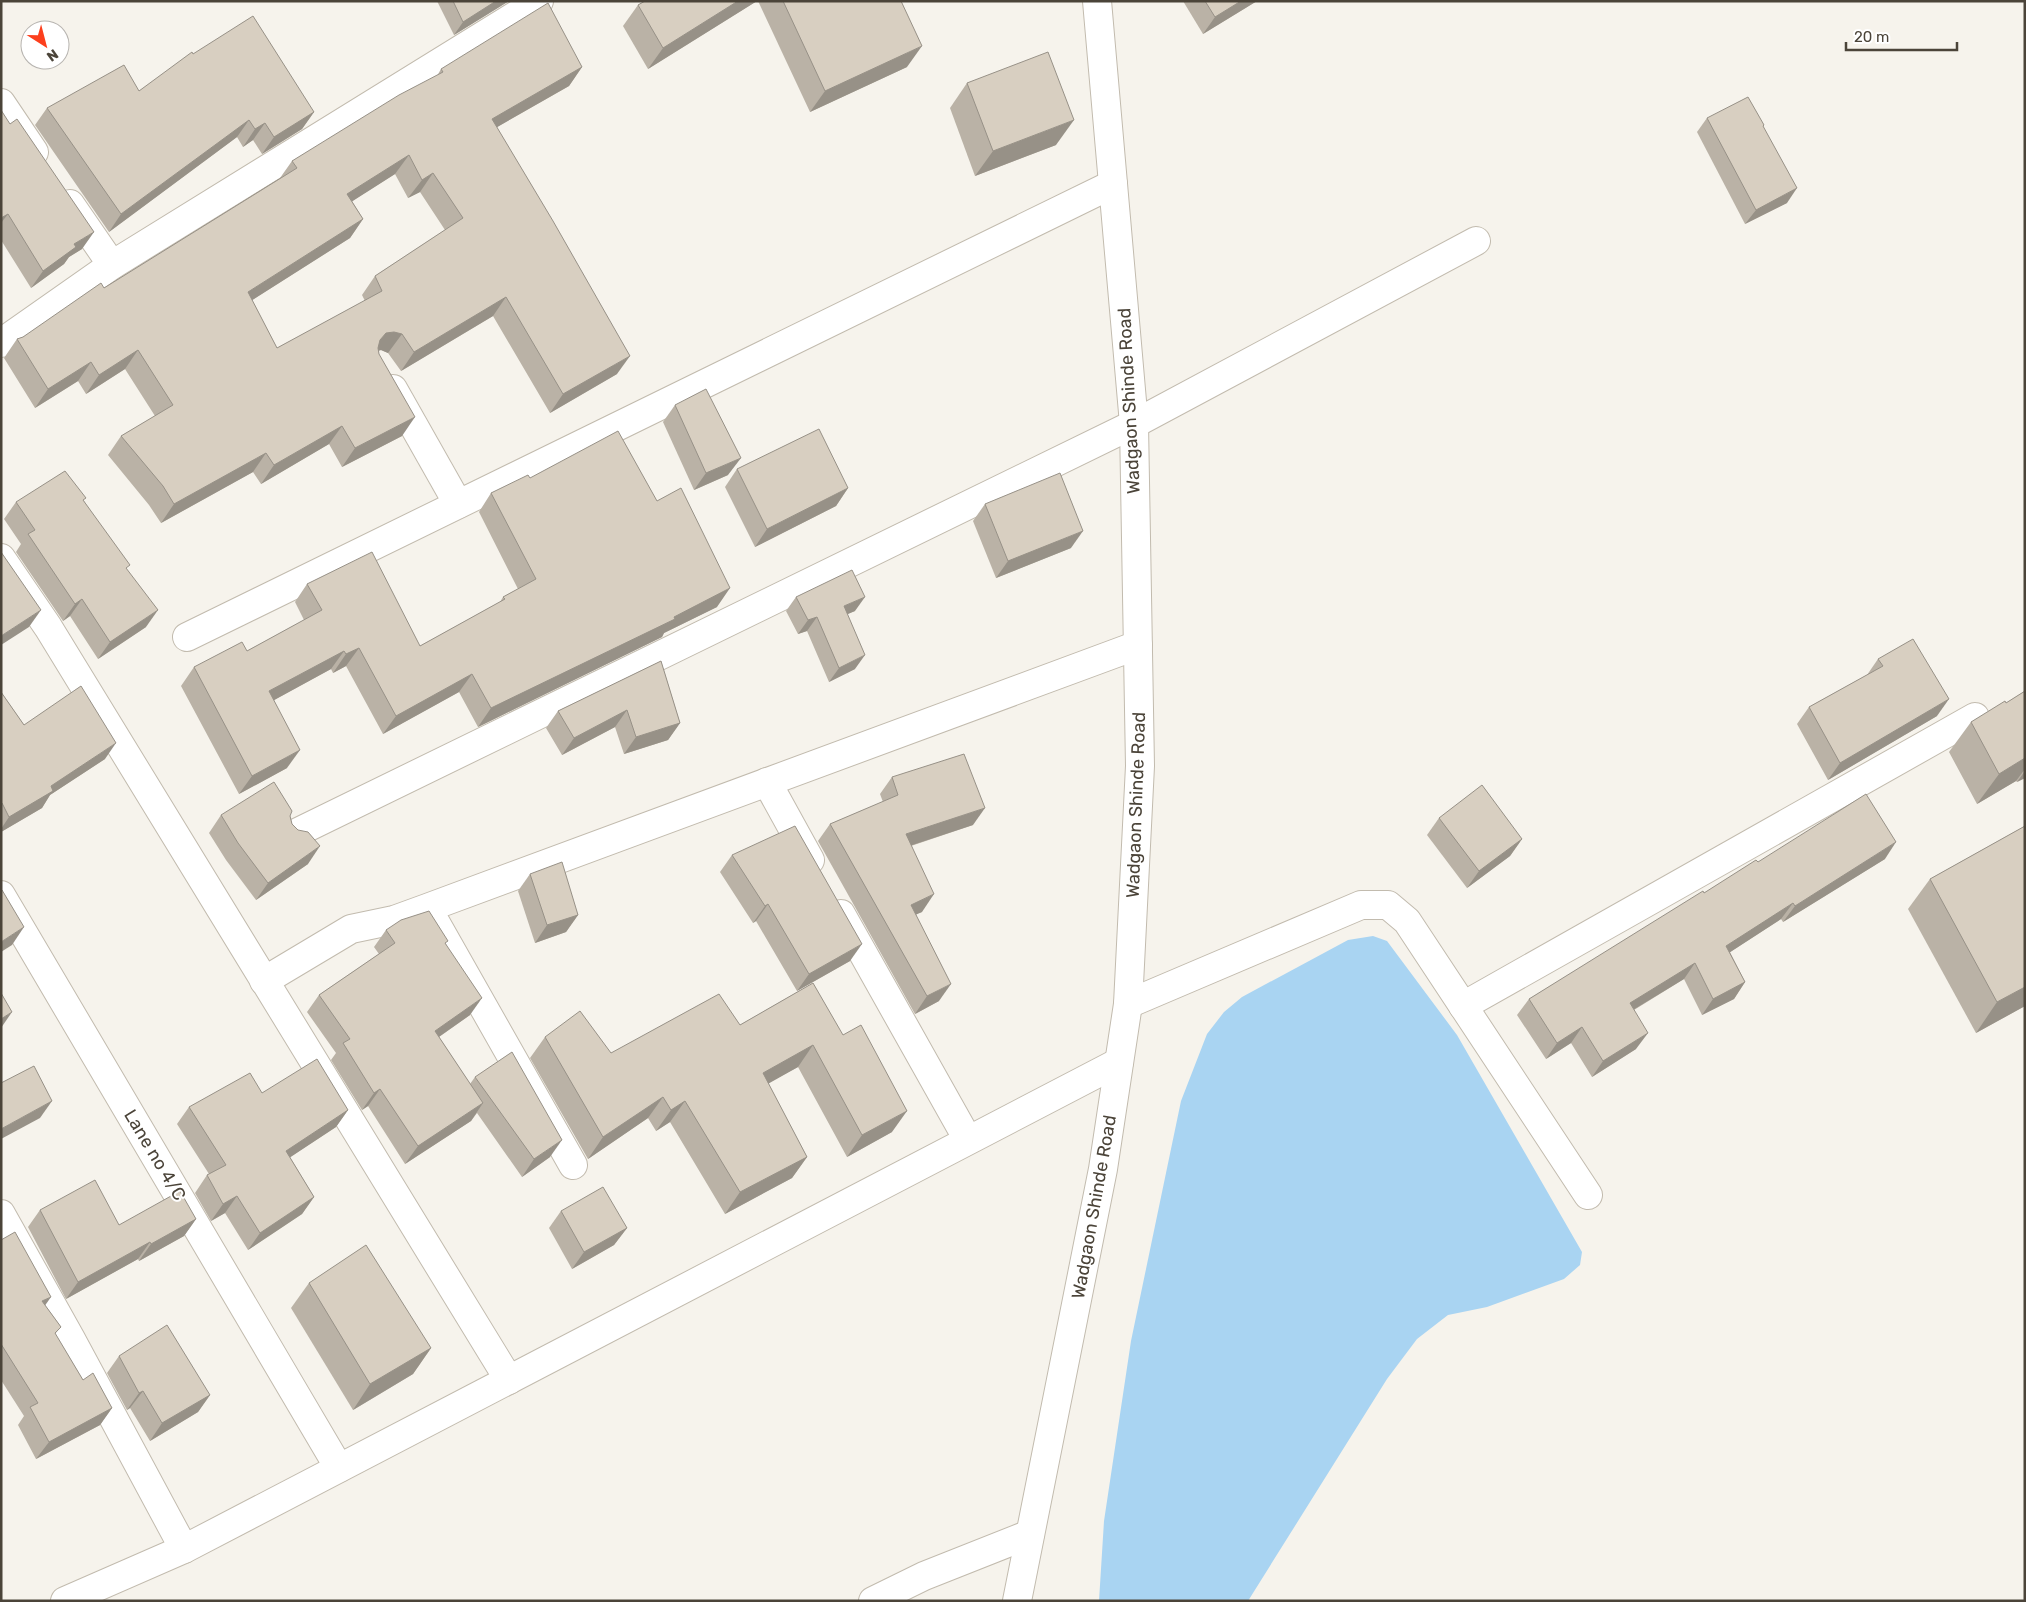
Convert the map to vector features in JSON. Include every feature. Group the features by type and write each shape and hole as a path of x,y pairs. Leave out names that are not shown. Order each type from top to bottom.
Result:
{"street":[{"path":"1,343 112,265 539,1"},
{"name":"Wadgaon Shinde Road","path":"1018,1601 1103,1169 1128,1004 1140,766 1134,424 1097,1"},
{"path":"1,103 112,265"},
{"path":"188,637 1113,184"},
{"path":"294,834 1134,424 1476,241"},
{"path":"380,366 458,504"},
{"path":"1,558 48,627 509,1380"},
{"path":"264,981 351,929 394,920 1138,646"},
{"path":"1463,1006 1975,718"},
{"path":"767,782 968,1140"},
{"name":"Lane no 4/C","path":"1,895 339,1468"},
{"path":"1128,1004 1361,905 1388,905 1407,921 1588,1195"},
{"path":"427,908 573,1165"},
{"path":"65,1601 184,1549 1118,1062"},
{"path":"1,1214 71,1339 184,1549"},
{"path":"873,1601 924,1576 1030,1534"}],"water":[{"path":"1373,936 1387,941 1457,1035 1582,1252 1580,1265 1564,1279 1487,1307 1448,1315 1417,1339 1387,1379 1248,1601 1099,1601 1104,1521 1131,1341 1181,1101 1207,1034 1224,1012 1242,997 1348,940"}],"building":[{"path":"453,1 496,1 463,22"},
{"path":"645,1 738,1 663,48 638,5"},
{"path":"783,1 901,1 922,46 825,91"},
{"path":"1205,1 1241,1 1215,17"},
{"path":"548,3 582,67 492,119 630,356 563,394 506,297 414,352 402,334 386,333 380,340 379,354 415,417 355,448 342,426 274,465 266,453 174,504 163,486 121,436 173,405 138,350 99,375 91,362 48,389 17,339 23,337 101,283 104,288 297,168 292,161 399,95 443,72 441,69","holes":["409,155 422,180 433,173 463,218 375,276 382,291 277,348 248,292 363,219 347,194"]},
{"path":"253,16 314,112 274,137 265,123 255,129 249,120 121,214 47,108 124,65 139,91 192,52 193,54"},
{"path":"1048,52 1074,120 993,151 967,83"},
{"path":"1748,97 1797,188 1756,210 1707,118"},
{"path":"1,110 10,124 17,119 94,232 74,244 76,247 43,271 8,214 1,218"},
{"path":"706,389 741,458 706,473 675,405"},
{"path":"819,429 848,488 767,529 737,469"},
{"path":"618,431 657,501 681,488 730,588 674,617 675,619 491,708 472,674 396,716 359,648 346,654 344,651 269,691 300,750 252,776 194,667 242,642 247,651 322,610 307,584 372,552 420,646 505,599 503,597 536,579 491,493 528,475 530,478"},
{"path":"65,471 86,498 83,500 130,565 126,568 158,610 110,642 82,599 75,604 28,534 35,530 16,502"},
{"path":"1060,473 1083,531 1008,561 985,504"},
{"path":"1,552 41,610 1,636"},
{"path":"852,570 865,597 844,606 865,655 839,668 817,617 808,620 796,597"},
{"path":"1913,639 1949,699 1840,763 1809,707 1883,666 1878,659"},
{"path":"661,661 680,723 636,737 627,710 574,738 558,711"},
{"path":"81,686 116,743 51,786 53,791 9,817 1,803 1,692 24,725"},
{"path":"2025,691 2025,758 1999,774 1971,722"},
{"path":"964,754 985,808 906,834 934,894 911,905 951,984 927,996 830,824 898,795 892,777"},
{"path":"274,782 292,811 290,816 292,824 298,830 308,832 320,846 268,883 238,843 221,815"},
{"path":"1482,785 1522,839 1479,871 1439,818"},
{"path":"1866,794 1896,842 1795,906 1793,903 1726,946 1745,982 1713,999 1695,963 1630,1003 1648,1033 1603,1061 1582,1027 1557,1043 1529,999 1703,891 1704,893 1756,860 1758,862"},
{"path":"795,826 862,944 809,974 768,904 765,906 732,855"},
{"path":"2025,826 2025,987 1997,1002 1930,879"},
{"path":"562,862 578,915 547,925 530,874"},
{"path":"1,890 24,927 1,942"},
{"path":"429,911 448,941 445,943 482,998 435,1031 483,1103 418,1146 380,1089 374,1093 343,1043 350,1039 319,995 395,943 386,930 401,920"},
{"path":"813,983 843,1035 861,1025 907,1111 862,1135 813,1045 763,1073 807,1157 740,1192 685,1101 671,1110 663,1097 603,1137 545,1037 580,1011 611,1053 719,994 740,1025"},
{"path":"1,993 12,1012 1,1019"},
{"path":"512,1052 562,1140 534,1159 475,1077"},
{"path":"317,1059 348,1110 286,1151 314,1197 260,1233 237,1196 223,1204 207,1175 226,1165 189,1107 250,1073 262,1093"},
{"path":"34,1066 52,1101 1,1129 1,1083"},
{"path":"95,1180 119,1225 180,1191 196,1219 78,1282 40,1210"},
{"path":"603,1187 627,1228 584,1252 561,1211"},
{"path":"15,1232 51,1297 42,1301 61,1327 55,1333 83,1380 93,1373 112,1408 49,1442 30,1407 38,1403 1,1344 1,1240"},
{"path":"366,1245 431,1348 370,1384 309,1283"},
{"path":"167,1325 210,1395 162,1423 143,1391 139,1393 119,1356"}]}
